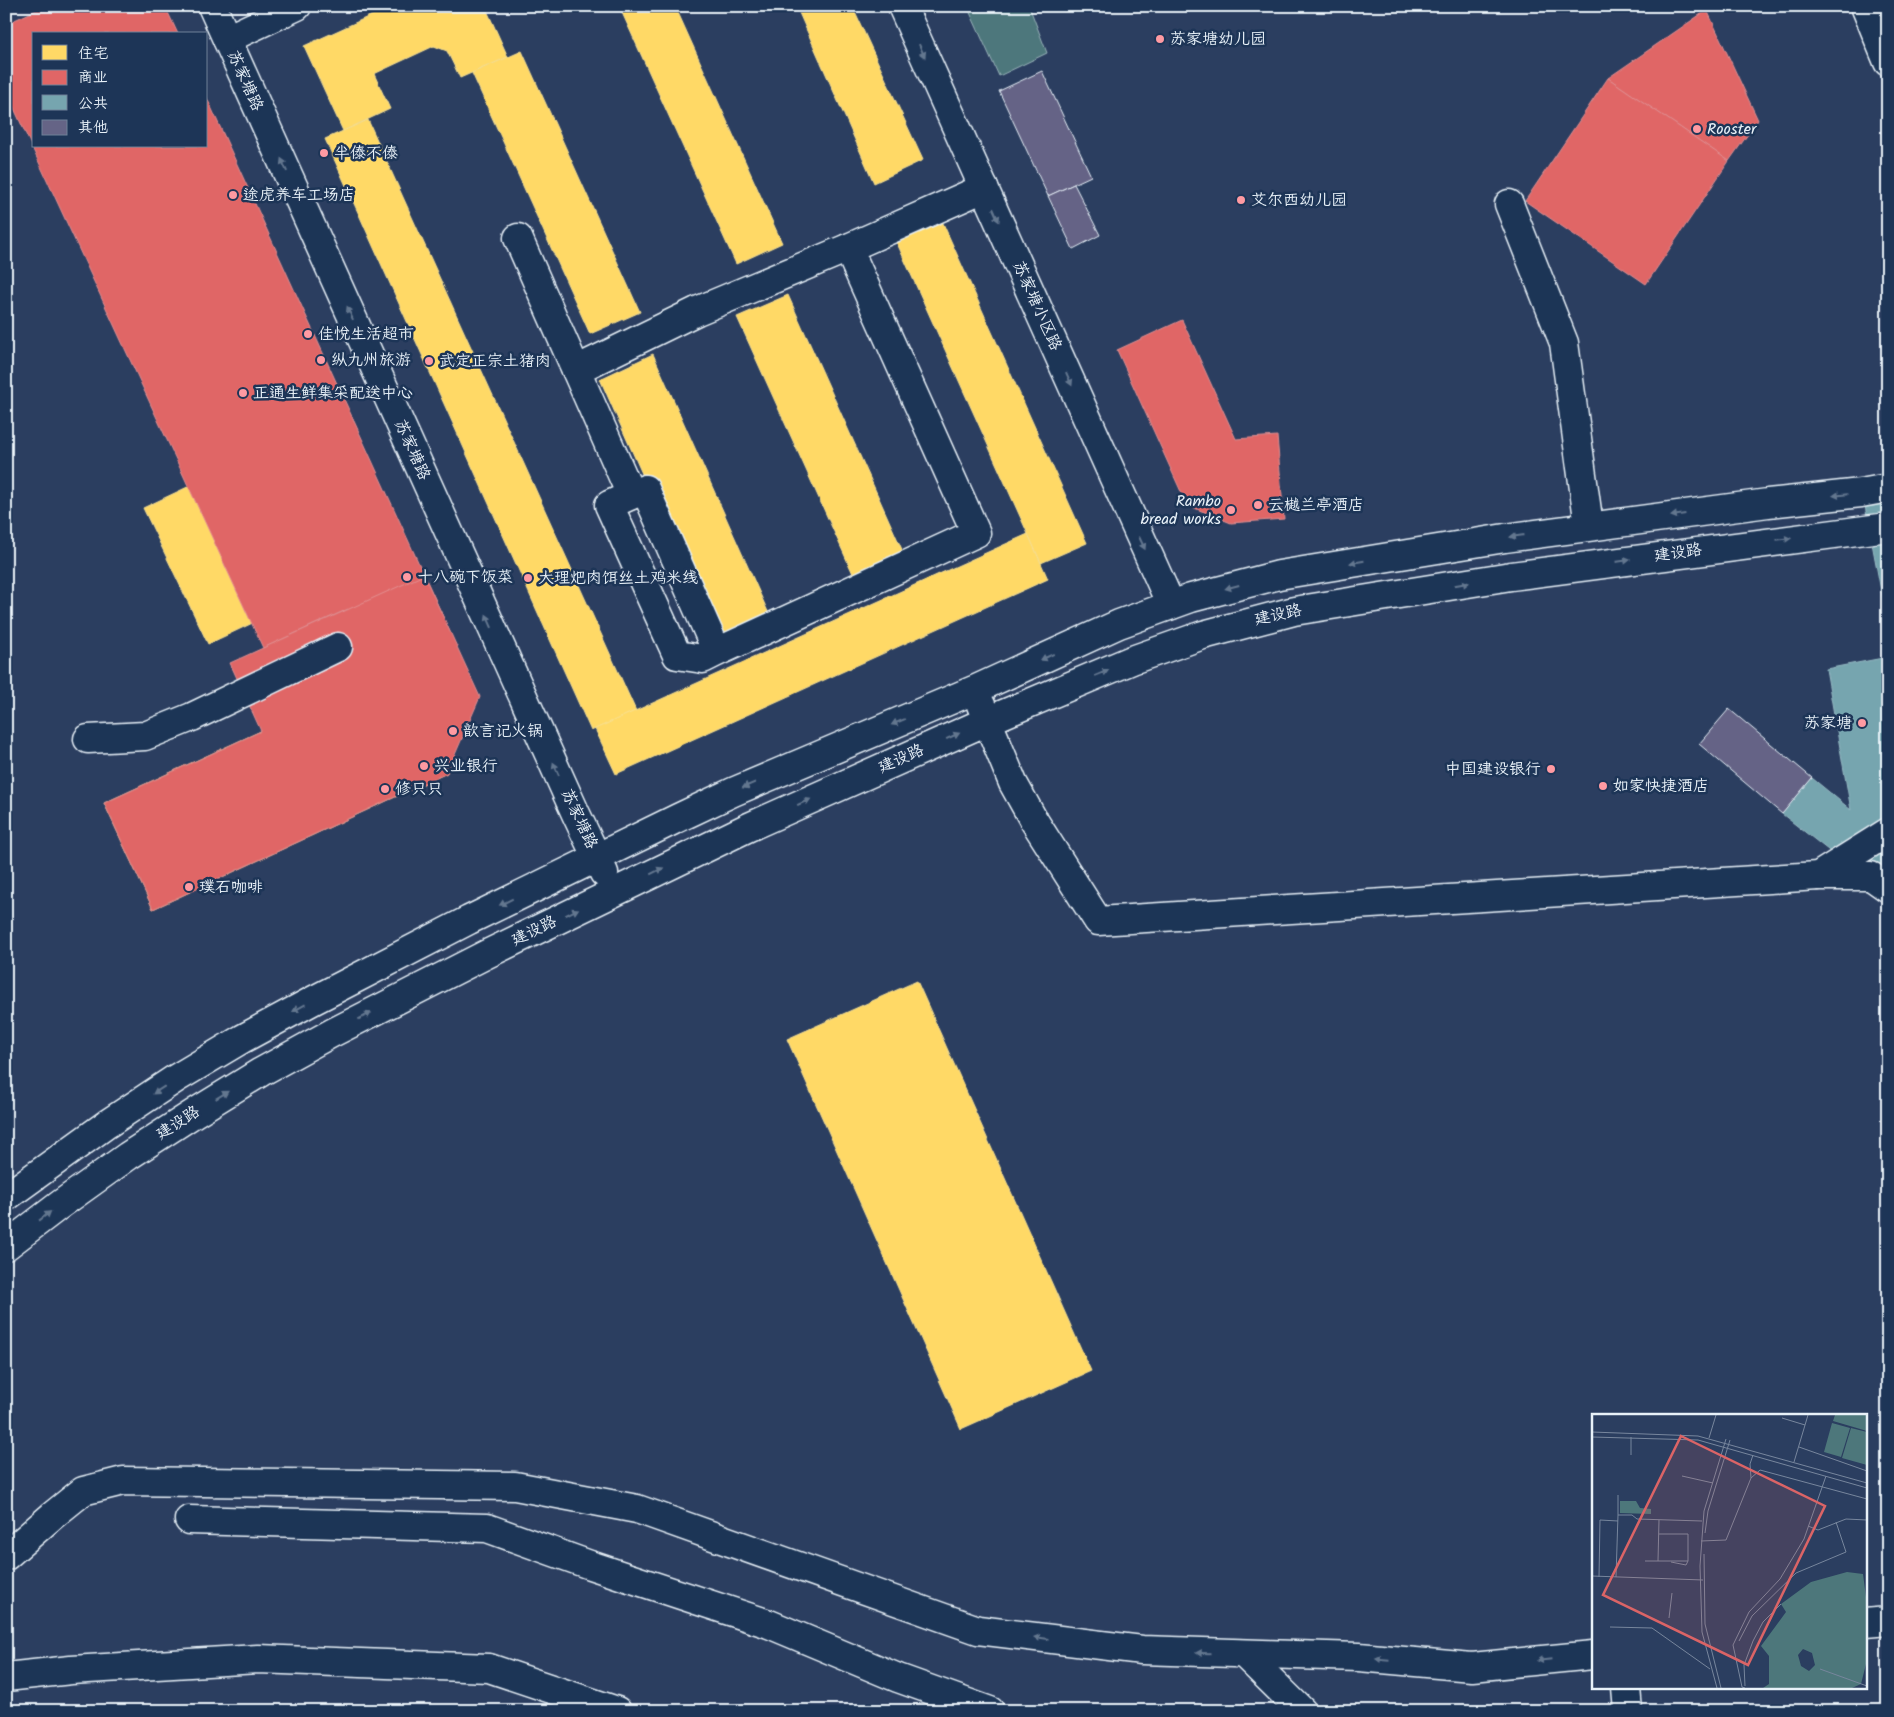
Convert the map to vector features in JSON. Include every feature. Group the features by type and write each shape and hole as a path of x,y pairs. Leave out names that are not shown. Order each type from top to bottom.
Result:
{"street":[{"name":"苏家塘路","path":"212,6 613,893"},
{"path":"227,39 297,6"},
{"name":"苏家塘小区路","path":"902,6 1171,605"},
{"path":"1865,6 1888,62"},
{"path":"576,370 697,311 848,248 984,188"},
{"path":"1509,204 1564,342 1589,526"},
{"path":"518,238 630,495"},
{"path":"717,652 645,489 609,505 677,655 703,659 976,533 848,248"},
{"path":"6,1197 107,1124 175,1078 242,1039 469,920 733,792 974,690 1119,624 1216,591 1279,575 1589,526 1768,502 1861,493 1888,488"},
{"name":"建设路","path":"6,1246 128,1156 261,1072 486,954 749,827 987,721 1132,660 1204,634 1294,611 1511,576 1888,527"},
{"path":"88,739 145,736 192,717 338,647"},
{"path":"974,690 1013,783 1098,921 1818,876 1871,876 1888,888"},
{"path":"1818,876 1888,832"},
{"path":"6,1556 84,1491 123,1480 515,1486 637,1509 978,1630 1142,1650 1359,1657 1472,1667 1592,1654"},
{"path":"189,1520 486,1528 590,1565 769,1624 898,1678 990,1711"},
{"path":"1866,1622 1888,1620"},
{"path":"1244,1654 1302,1711"},
{"path":"6,1677 71,1670 258,1659 489,1668 617,1711"},
{"path":"1626,1690 1628,1711"}],"green space":[{"path":"967,6 1029,6 1047,53 999,76"}],"building: 住宅":[{"path":"392,6 485,6 508,57 460,78 447,51 434,46 374,74 390,109 343,131 304,46"},
{"path":"619,6 675,6 782,243 736,264"},
{"path":"796,6 852,6 923,160 874,183"},
{"path":"49,23 53,32 32,32 32,133 28,135 6,90 6,44"},
{"path":"522,51 640,312 590,334 472,73"},
{"path":"368,120 636,711 591,731 325,139"},
{"path":"942,221 1087,543 1041,563 896,241"},
{"path":"788,295 904,554 854,576 737,317"},
{"path":"653,354 769,614 715,638 600,379"},
{"path":"211,476 276,612 208,644 143,508"},
{"path":"1028,534 1048,579 616,774 595,729"},
{"path":"398,668 447,773 153,909 104,803"},
{"path":"917,981 1091,1371 961,1429 787,1039"}],"building: 商业":[{"name":"正通生鲜集采配送中心","path":"45,6 165,6 177,32 32,32 32,147 6,91 6,24"},
{"path":"1707,10 1758,120 1729,161 1608,78"},
{"path":"1608,78 1729,161 1646,284 1525,201"},
{"name":"正通生鲜集采配送中心","path":"208,100 450,632 374,667 348,609 263,648 32,148 208,148"},
{"path":"1182,320 1236,439 1277,436 1284,519 1231,523 1187,505 1117,350"},
{"path":"424,575 480,697 447,773 153,909 104,803 261,731 230,663"}],"building: 公共":[{"path":"1888,485 1888,628 1862,490"},
{"name":"苏家塘","path":"1888,657 1888,863 1851,868 1782,814 1812,778 1851,810 1826,669"}],"building: 其他":[{"path":"1042,71 1091,176 1048,196 999,91"},
{"path":"1074,184 1100,235 1073,249 1048,196"},
{"path":"1729,709 1812,778 1782,814 1699,744"}],"place":[{"name":"苏家塘幼儿园","path":"1160,39"},
{"name":"Rooster","path":"1697,129"},
{"name":"半傣不傣","path":"324,153"},
{"name":"途虎养车工场店","path":"233,195"},
{"name":"艾尔西幼儿园","path":"1241,200"},
{"name":"佳悦生活超市","path":"308,334"},
{"name":"纵九州旅游","path":"321,360"},
{"name":"武定正宗土猪肉","path":"429,361"},
{"name":"正通生鲜集采配送中心","path":"243,393"},
{"name":"云樾兰亭酒店","path":"1258,505"},
{"name":"Rambo bread works","path":"1231,510"},
{"name":"十八碗下饭菜","path":"407,577"},
{"name":"大理𤆵肉饵丝土鸡米线","path":"528,578"},
{"name":"苏家塘","path":"1862,723"},
{"name":"歆言记火锅","path":"453,731"},
{"name":"兴业银行","path":"424,766"},
{"name":"中国建设银行","path":"1551,769"},
{"name":"如家快捷酒店","path":"1603,786"},
{"name":"修只只","path":"385,789"},
{"name":"璞石咖啡","path":"189,887"}]}
